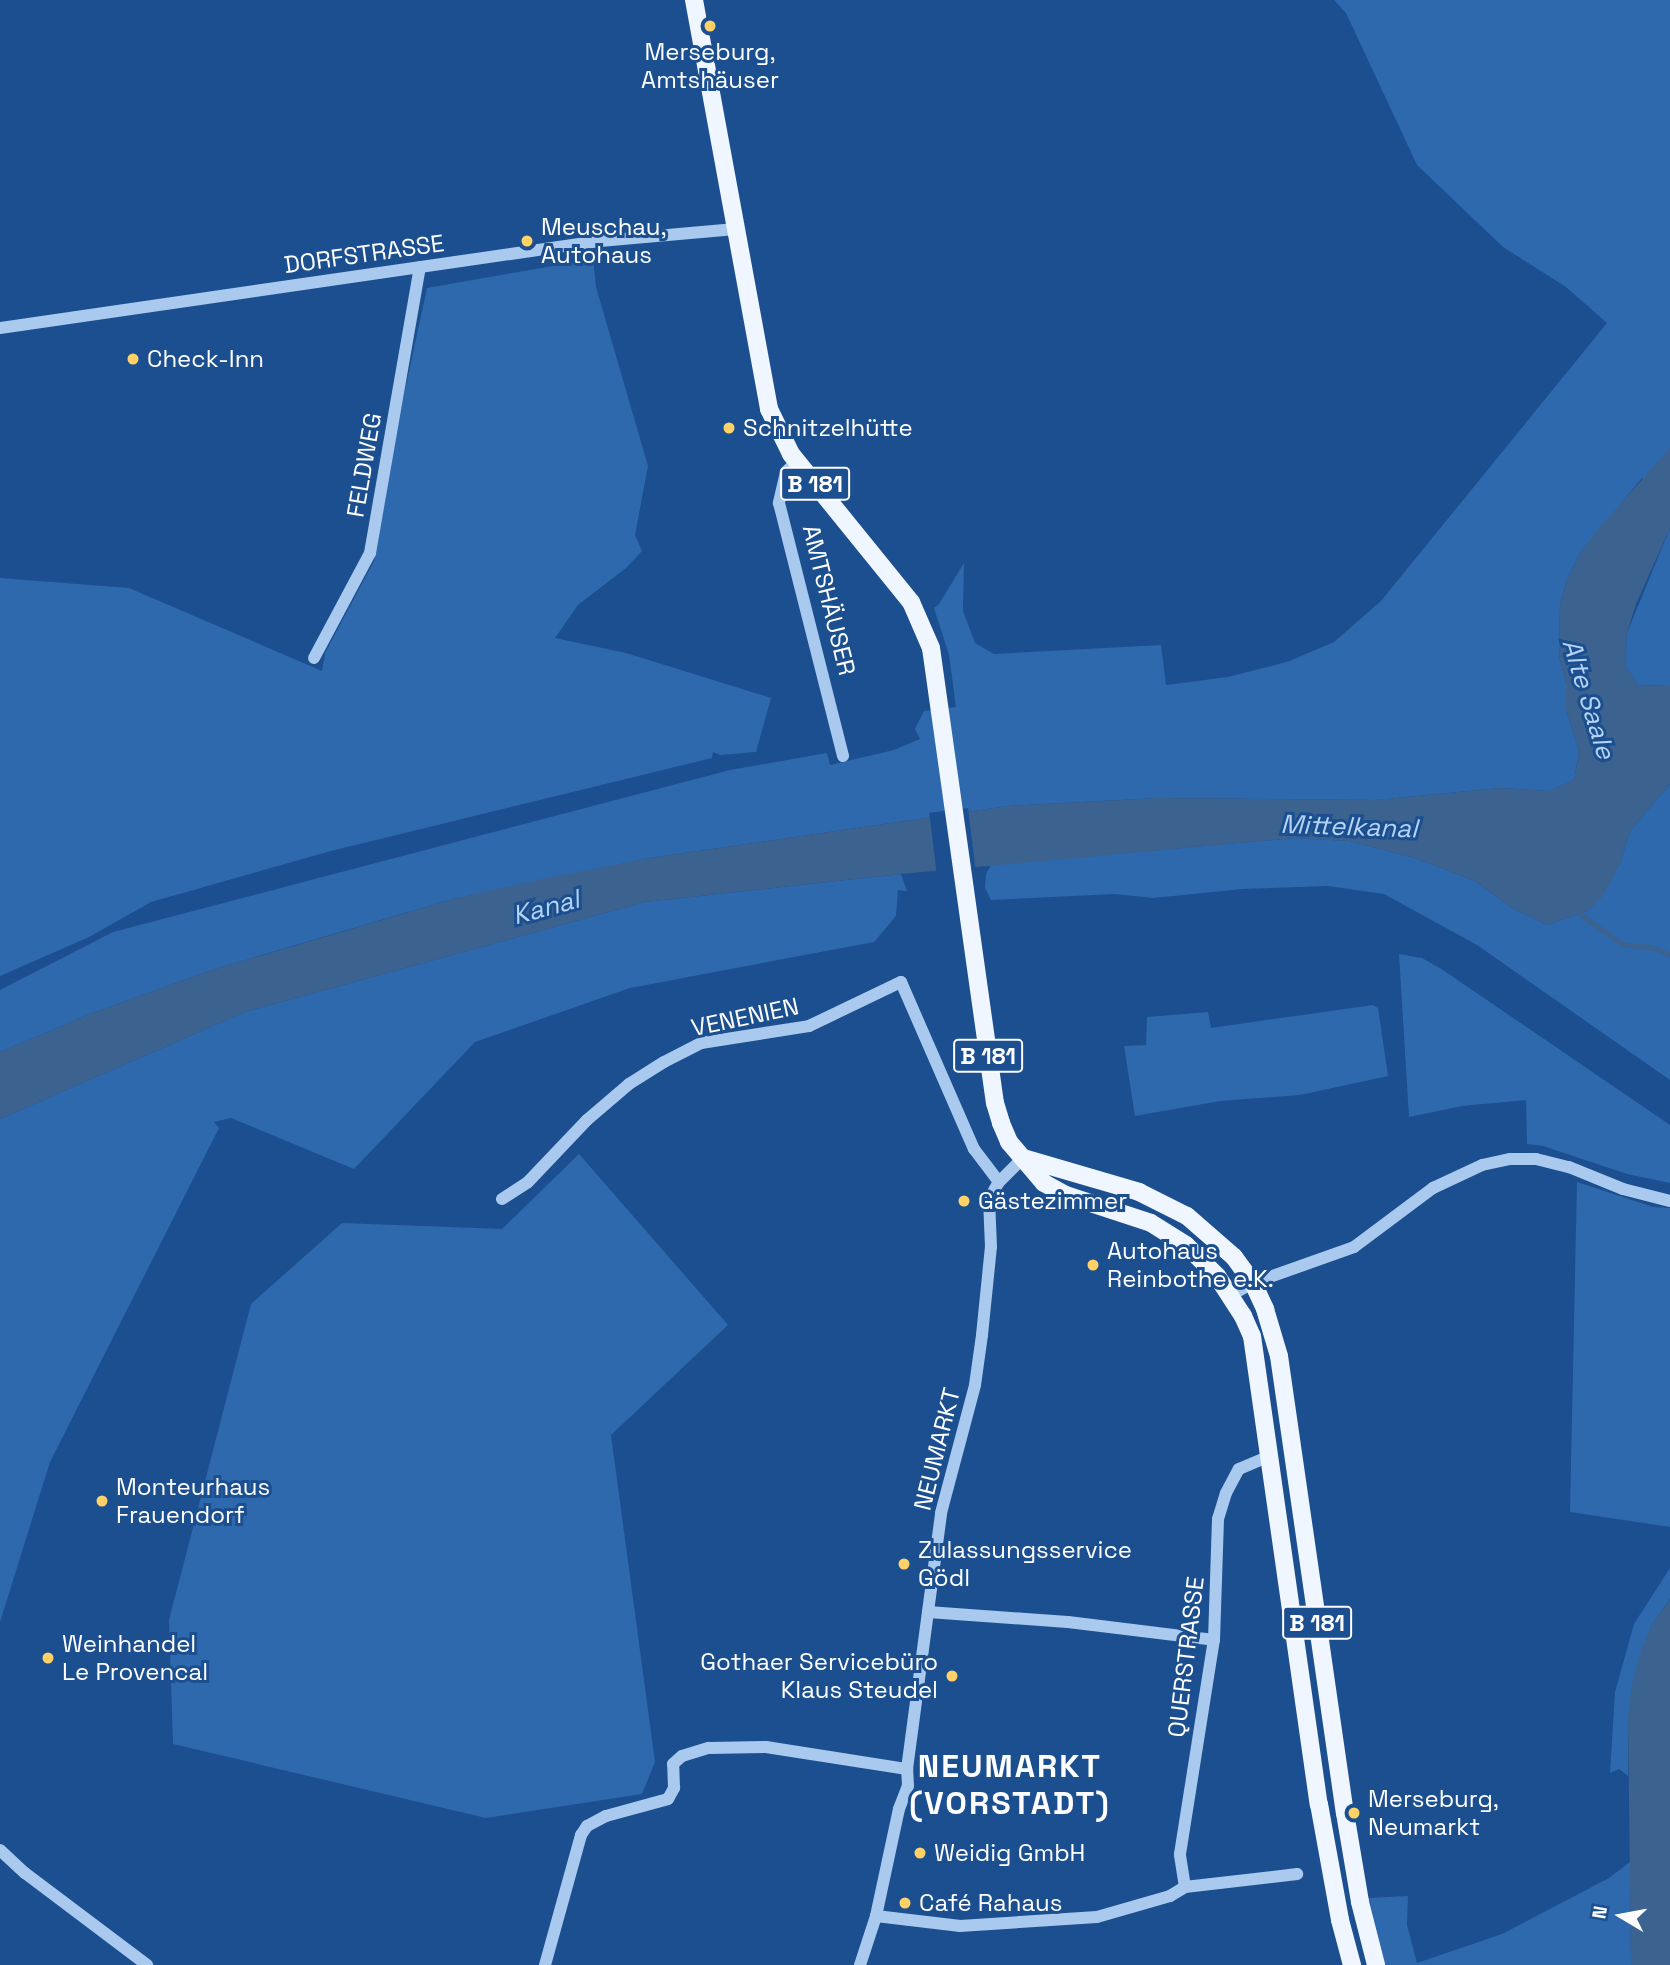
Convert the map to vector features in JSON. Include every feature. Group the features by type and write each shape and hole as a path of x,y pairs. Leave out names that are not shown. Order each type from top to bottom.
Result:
{"main road":[{"name":"B 181","path":"694,0 735,229"},
{"name":"AMTSHÄUSER","path":"735,229 769,409 779,432 797,461 911,602 931,648 995,1103 1009,1142 1023,1158"},
{"name":"B 181","path":"1023,1158 1166,1203 1212,1235 1253,1283 1270,1321 1279,1356 1345,1813 1360,1902 1376,1965"},
{"name":"B 181","path":"1023,1158 1044,1183 1066,1195 1132,1215 1169,1233 1201,1258 1231,1295 1252,1336 1319,1804 1352,1965"}],"street":[{"name":"DORFSTRASSE","path":"0,328 600,241 735,229"},
{"name":"FELDWEG","path":"314,658 370,553 420,267"},
{"name":"AMTSHÄUSER","path":"797,461 786,472 779,503 843,756"},
{"name":"VENENIEN","path":"502,1199 528,1182 597,1111 629,1084 664,1062 701,1043 809,1026 901,982 974,1149 999,1182"},
{"name":"NEUMARKT","path":"860,1965 876,1916 898,1809 908,1786 907,1769 944,1498 975,1385 991,1247 989,1199 999,1182 1023,1158"},
{"path":"1231,1295 1253,1283 1354,1247 1433,1188 1482,1166 1510,1159 1536,1159 1569,1167 1623,1189 1670,1201"},
{"name":"QUERSTRASSE","path":"1185,1887 1180,1854 1214,1640 1218,1519 1226,1493 1239,1469 1270,1456"},
{"path":"928,1612 1068,1622 1214,1640"},
{"path":"545,1965 581,1835 587,1825 606,1816 668,1799 674,1788 673,1764 682,1756 709,1748 766,1747 907,1769"},
{"path":"0,1850 25,1873 147,1965"},
{"path":"876,1916 960,1926 1097,1917 1170,1896 1185,1887 1297,1874"}],"shaded area":[{"path":"1334,0 1670,0 1670,499 1642,478 1580,553 1567,579 1560,604 1559,656 1566,683 1566,709 1579,752 1574,780 1550,791 1500,788 1376,800 1158,798 1008,806 650,858 453,899 212,970 90,1014 0,1052 0,990 113,932 730,770 827,753 830,765 894,750 920,739 915,729 924,711 956,707 949,655 934,608 964,563 963,611 975,643 994,654 1161,645 1166,685 1228,677 1287,662 1334,642 1381,601 1607,323 1566,287 1503,247 1417,165 1346,13"},
{"path":"593,259 596,287 648,466 635,535 642,551 626,568 578,605 555,638 626,653 771,698 756,752 720,755 713,752 712,758 331,851 151,902 89,937 0,976 0,578 129,588 322,671 325,653 374,561 400,413 427,288"},
{"path":"1670,528 1670,686 1638,685 1625,666 1627,633"},
{"path":"1670,784 1670,1080 1477,945 1384,894 1328,886 1243,889 1153,898 1115,894 991,900 985,888 986,874 991,865 1294,838 1349,841 1415,858 1475,881 1512,908 1547,925 1589,910 1620,864 1630,831"},
{"path":"901,874 907,891 898,890 896,916 874,942 630,988 475,1042 354,1169 231,1118 214,1122 219,1128 50,1462 0,1622 0,1119 245,1012 645,902"},
{"path":"1399,954 1422,958 1443,970 1670,1125 1670,1183 1627,1174 1543,1146 1527,1144 1526,1100 1462,1106 1409,1117"},
{"path":"1373,1005 1378,1008 1388,1076 1300,1095 1220,1101 1135,1116 1124,1046 1146,1045 1147,1017 1208,1012 1211,1028"},
{"path":"579,1154 728,1325 611,1435 655,1762 642,1794 486,1818 173,1744 169,1620 251,1304 342,1223 502,1229"},
{"path":"1577,1182 1653,1207 1670,1208 1670,1527 1570,1512"},
{"path":"1670,1568 1670,1599 1651,1626 1628,1717 1628,1776 1619,1769 1610,1773 1615,1692 1634,1624"},
{"path":"1630,1862 1631,1965 1385,1965 1369,1898 1408,1896 1407,1925 1417,1963 1502,1934 1609,1878"}],"water":[{"path":"1670,448 1670,528 1636,604 1627,633 1625,666 1638,685 1670,686 1670,784 1630,831 1620,864 1602,897 1589,910 1547,925 1512,908 1475,881 1415,858 1349,841 1294,838 901,874 645,902 245,1012 0,1119 0,1052 90,1014 212,970 453,899 547,878 650,858 1008,806 1158,798 1376,800 1500,788 1550,791 1574,780 1579,752 1566,709 1566,683 1559,656 1560,604 1567,579 1580,553 1598,529"},
{"path":"1670,1599 1670,1965 1631,1965 1628,1717 1632,1684 1640,1654 1651,1626"}],"pier":[{"path":"968,808 976,871 937,875 929,813"}],"waterway":[{"path":"1579,913 1622,944 1653,948 1670,955"}],"place":[{"name":"Merseburg, Amtshäuser","path":"710,26"},
{"name":"Meuschau, Autohaus","path":"527,241"},
{"name":"Check-Inn","path":"133,359"},
{"name":"Schnitzelhütte","path":"729,428"},
{"name":"Gästezimmer","path":"964,1201"},
{"name":"Autohaus Reinbothe e.K.","path":"1093,1265"},
{"name":"Monteurhaus Frauendorf","path":"102,1501"},
{"name":"Zulassungsservice Gödl","path":"904,1564"},
{"name":"Weinhandel Le Provencal","path":"48,1658"},
{"name":"Gothaer Servicebüro Klaus Steudel","path":"952,1676"},
{"name":"Merseburg, Neumarkt","path":"1354,1813"},
{"name":"Weidig GmbH","path":"920,1853"},
{"name":"Café Rahaus","path":"905,1903"}],"district":[{"name":"NEUMARKT (VORSTADT)","path":"1010,1786"}],"water label":[{"name":"Alte Saale","path":"1588,699"},
{"name":"Mittelkanal","path":"1349,827"},
{"name":"Kanal","path":"546,908"}]}
